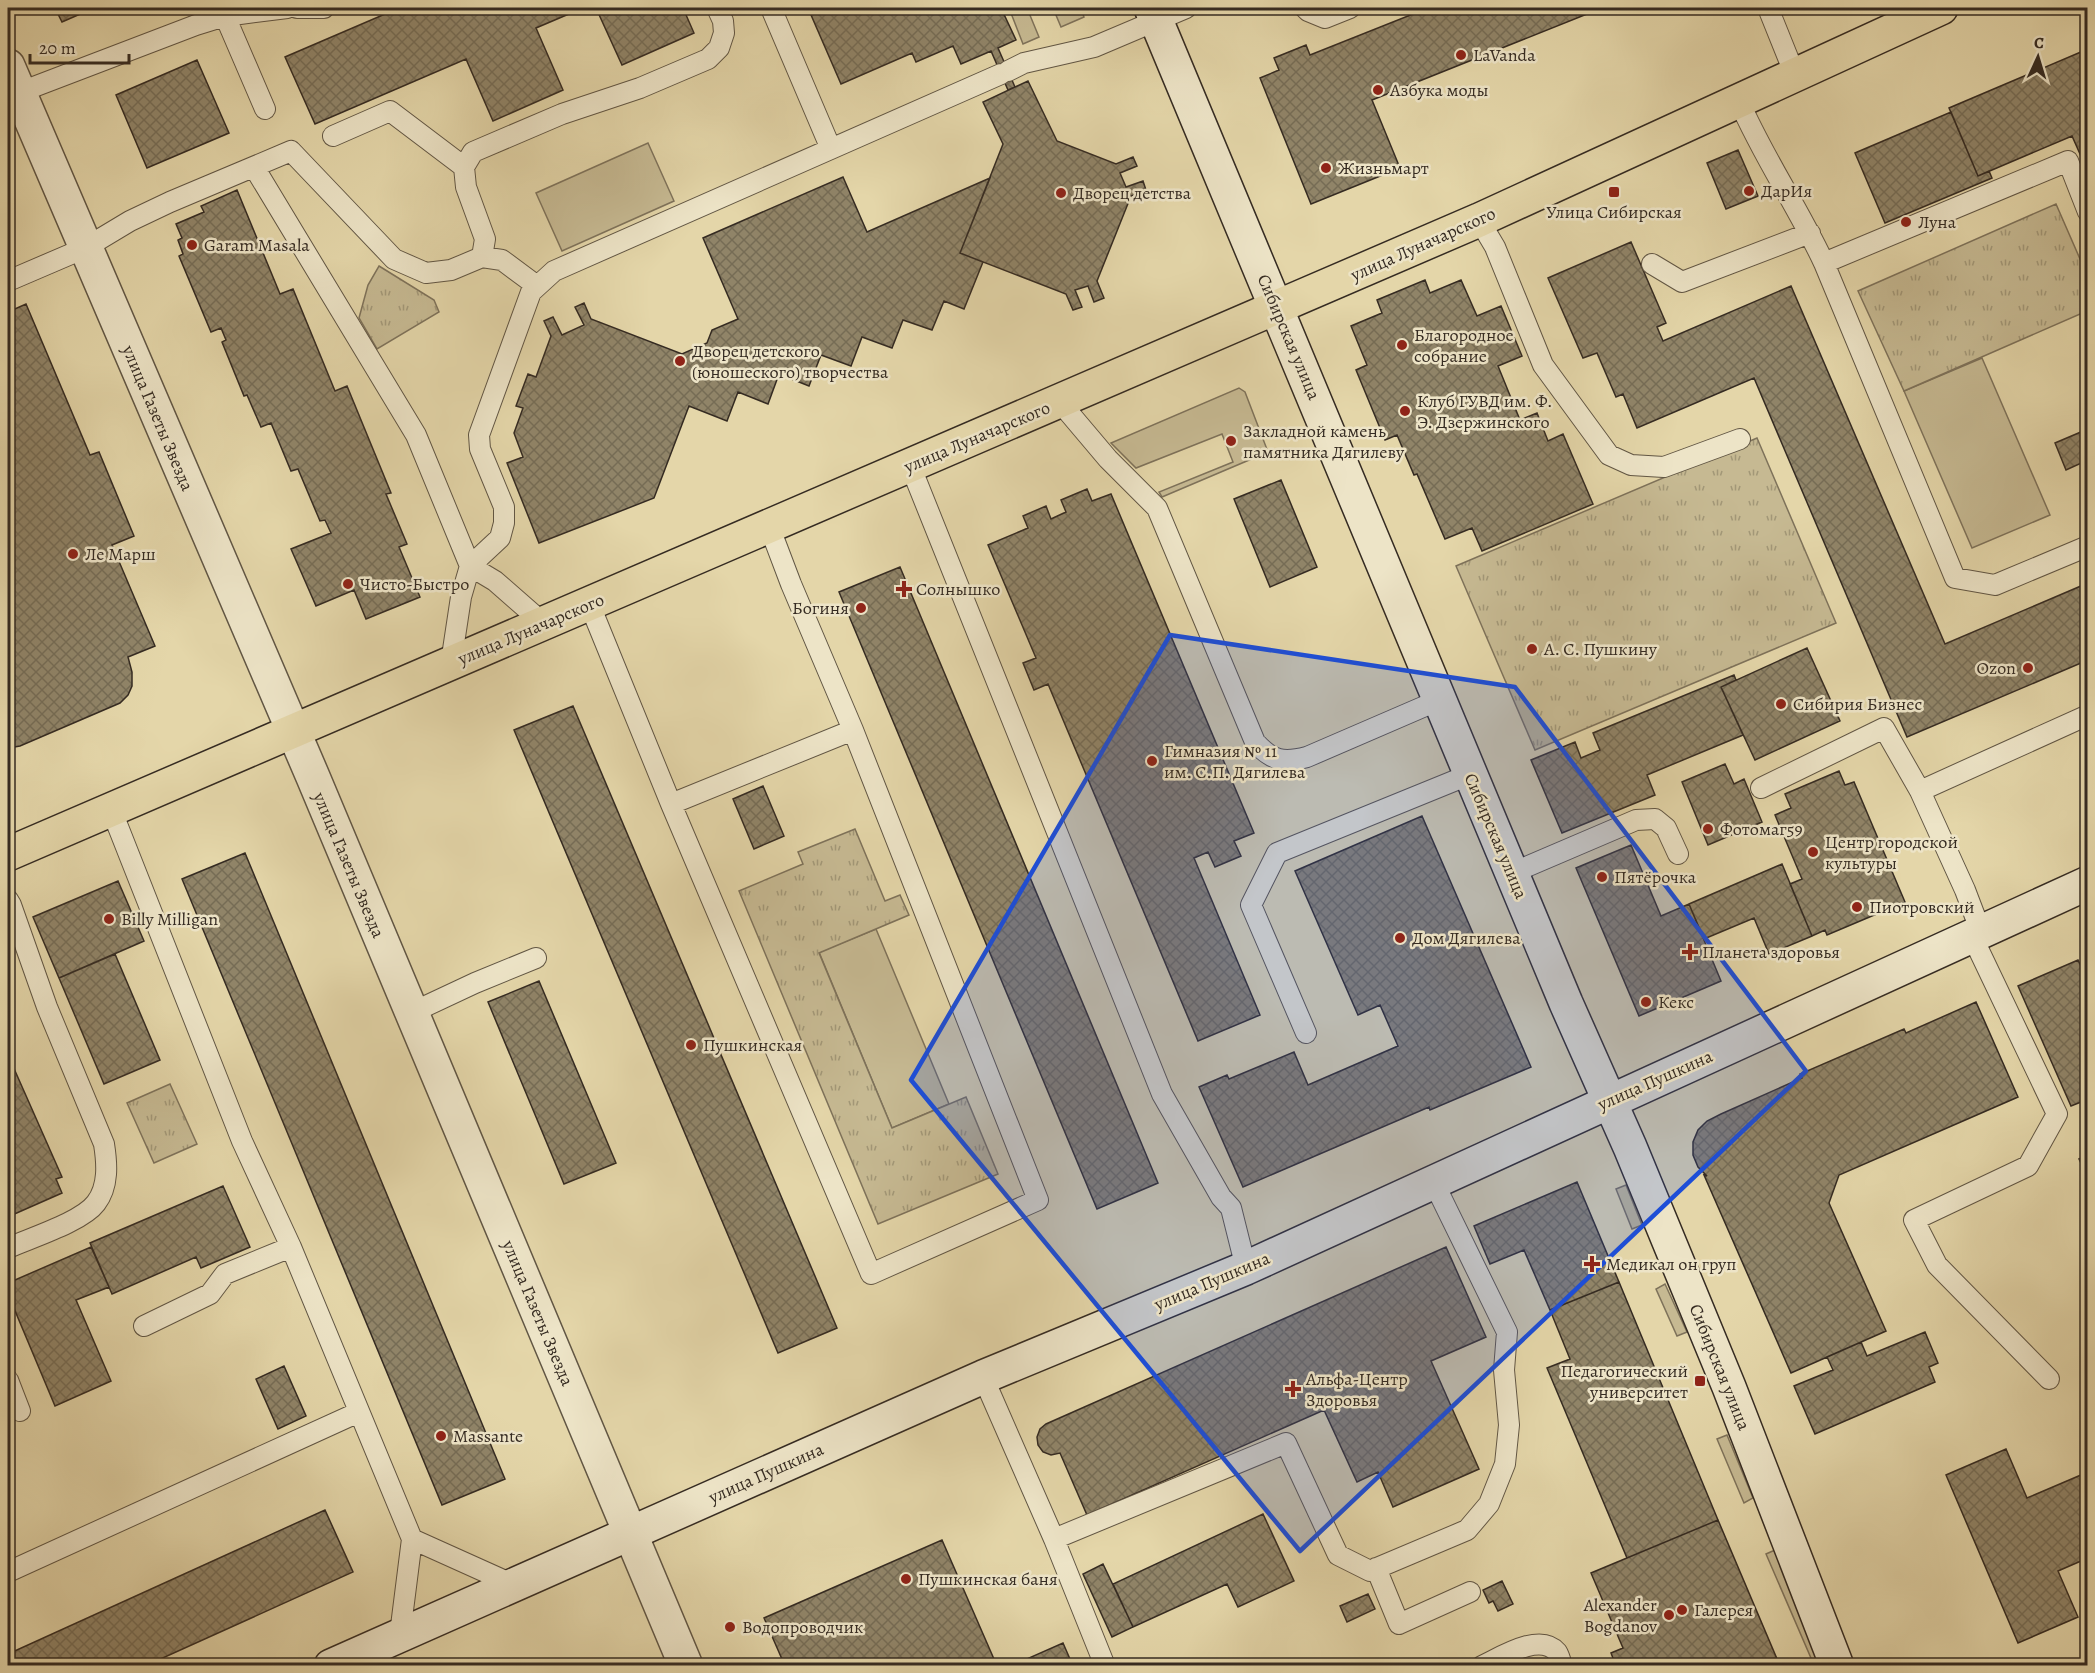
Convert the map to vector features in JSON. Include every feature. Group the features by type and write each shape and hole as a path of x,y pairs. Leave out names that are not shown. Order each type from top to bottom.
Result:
{"main road":[{"name":"улица Луначарского","path":"8,854 1479,220 1941,8"},
{"name":"Сибирская улица","path":"1154,13 1470,774 1608,1100 1630,1146 1729,1387 1837,1665"},
{"name":"улица Газеты Звезда","path":"11,85 85,248 292,731 686,1665"},
{"name":"улица Пушкина","path":"331,1665 983,1377 1246,1268 1608,1100 2088,883"}],"lane":[{"path":"11,85 232,12 287,8"},
{"path":"297,8 324,8"},
{"path":"482,256 485,239 466,187 465,167 473,153 562,114 640,88 708,59 719,48 724,33 723,21 717,8"},
{"path":"771,8 831,149"},
{"path":"451,663 461,597 470,566 500,538 504,523 504,507 480,450 479,435 531,292 537,286 554,271 1024,63 1095,47 1154,13 1186,8"},
{"path":"1305,8 1325,18 1350,8"},
{"path":"1768,8 1795,75"},
{"path":"232,12 265,109"},
{"path":"1739,101 1754,135 1810,233 1824,263 1955,578 1995,585 2088,546"},
{"path":"333,136 390,111 465,167"},
{"path":"8,281 85,248 130,221 291,151 393,259 426,273 451,270 482,256 501,260 537,286"},
{"path":"1824,263 2068,161 2088,212"},
{"path":"254,167 416,435 470,566 495,581 543,623"},
{"path":"1479,220 1495,247 1543,365 1609,455 1631,465 1664,467 1740,439"},
{"path":"1652,264 1682,282 1810,233"},
{"path":"1059,401 1108,459 1156,508 1255,742 1266,755 1280,760 1307,757 1439,700"},
{"path":"910,465 1162,1094 1221,1197 1231,1208 1246,1268"},
{"path":"589,603 671,804 871,1274 1038,1200 853,730 769,526"},
{"path":"1920,790 2088,716"},
{"path":"1761,788 1884,728 1920,790 1965,890 1976,934 2057,1114 2028,1166 1914,1220 1937,1265 2049,1379"},
{"path":"671,804 853,730"},
{"path":"1306,1033 1251,905 1277,853 1470,774"},
{"path":"111,809 242,1141 291,1247 412,1539 400,1634"},
{"path":"1512,873 1636,820 1655,819 1666,828 1678,854"},
{"path":"8,900 47,1007 104,1144 108,1165 104,1186 96,1203 82,1216 8,1248"},
{"path":"411,1013 536,958"},
{"path":"1054,1539 1286,1443 1338,1555 1370,1571 1467,1530 1489,1504 1505,1464 1509,1425 1504,1370 1507,1332 1433,1181"},
{"path":"144,1326 210,1294 225,1274 291,1247"},
{"path":"983,1377 1054,1539 1105,1665"},
{"path":"8,1380 20,1411"},
{"path":"8,1572 359,1412"},
{"path":"412,1539 512,1584"},
{"path":"1376,1568 1399,1624 1470,1592"},
{"path":"1482,1665 1527,1645 1545,1644 1557,1652 1562,1665"}],"highlighted area":[{"path":"1170,635 1515,687 1806,1071 1300,1551 911,1080"}],"green space":[{"path":"1009,8 1027,8 1039,37 1023,44"},
{"path":"1053,8 1081,8 1084,17 1061,27"},
{"path":"648,143 674,201 562,251 536,193"},
{"path":"2056,204 2087,275 2087,311 1904,391 1858,291"},
{"path":"379,266 434,300 439,312 377,349 359,318 368,285"},
{"path":"1982,358 2050,515 1972,548 1904,391"},
{"path":"1239,388 1245,392 1268,452 1162,497 1159,492 1233,462 1222,434 1136,468 1111,443"},
{"path":"1757,438 1836,623 1535,750 1456,566"},
{"path":"855,829 885,901 900,895 909,915 819,953 892,1128 966,1097 998,1174 878,1224 739,891 803,864 798,852"},
{"path":"876,929 949,1104 892,1128 819,952"},
{"path":"170,1084 197,1144 154,1163 127,1103"},
{"path":"1626,1185 1642,1225 1632,1229 1616,1189"},
{"path":"1665,1284 1687,1332 1677,1336 1656,1289"},
{"path":"1727,1435 1753,1498 1744,1503 1717,1439"},
{"path":"1775,1550 1824,1665 1814,1665 1766,1554"}],"building":[{"path":"55,8 94,8 62,22"},
{"path":"399,8 583,8 536,28 563,90 493,121 466,59 315,124 285,57"},
{"path":"596,8 683,8 694,33 622,65"},
{"path":"808,8 1001,8 1016,40 998,48 1015,87 1008,90 991,51 961,64 953,46 916,62 912,53 841,84"},
{"path":"1428,8 1602,8 1372,100 1400,168 1311,204 1260,78 1279,70 1274,58 1306,45 1310,55"},
{"path":"2088,49 2088,172 2072,136 1978,176 1949,108"},
{"path":"197,60 229,133 147,168 116,95"},
{"name":"Дворец детства","path":"1028,81 1057,141 1116,164 1133,157 1137,166 1120,173 1126,187 1143,181 1146,190 1131,196 1097,281 1104,298 1094,302 1088,286 1075,290 1082,307 1073,310 1066,294 960,253 1003,144 983,102"},
{"path":"1951,112 1978,176 1989,171 1992,178 1885,223 1855,153"},
{"path":"1738,150 1758,196 1726,209 1707,163"},
{"name":"Дворец детского (юношеского) творчества","path":"843,177 867,232 990,178 960,253 983,262 964,309 944,301 932,330 903,320 892,348 862,337 851,366 821,355 809,386 779,374 768,404 738,392 727,421 689,406 654,498 539,543 507,463 523,457 514,433 523,408 516,406 528,374 536,377 551,336 544,321 553,317 562,335 584,325 575,307 584,303 591,319 682,354 707,343 712,330 738,319 703,238"},
{"path":"237,190 280,294 293,289 335,391 347,386 391,493 386,494 407,544 399,547 420,597 366,619 354,590 316,606 291,549 331,533 325,520 320,521 298,469 291,471 271,423 261,427 247,395 244,396 222,342 226,340 221,328 211,332 179,256 183,254 178,240 182,238 176,224 204,212 201,206"},
{"path":"1631,242 1666,323 1657,327 1663,341 1791,286 1945,644 2088,583 2088,660 1907,737 1754,378 1637,428 1623,394 1616,397 1597,353 1583,358 1548,278"},
{"path":"1425,280 1430,293 1461,280 1477,316 1501,306 1522,356 1498,366 1520,420 1537,413 1548,441 1563,434 1593,504 1482,551 1472,528 1445,539 1417,474 1414,475 1397,435 1385,440 1356,370 1367,365 1351,326 1382,313 1377,300"},
{"path":"26,304 90,455 99,452 134,536 112,545 155,646 128,657 132,672 132,686 128,695 120,703 20,746 8,748 8,312"},
{"path":"2088,429 2088,460 2066,470 2055,443"},
{"path":"1281,480 1317,567 1270,587 1234,499"},
{"name":"Гимназия № 11 им. С.П. Дягилева","path":"1087,489 1092,501 1111,494 1254,833 1234,841 1241,856 1215,867 1208,852 1194,858 1260,1015 1198,1041 1048,684 1034,690 1023,663 1036,658 988,545 1028,528 1023,516 1046,506 1051,519 1066,512 1061,500"},
{"path":"900,567 1158,1183 1097,1209 839,592"},
{"name":"Сибирия Бизнес","path":"1807,648 1840,721 1755,760 1721,687"},
{"path":"1734,675 1736,680 1721,687 1743,735 1647,775 1655,795 1562,833 1531,760 1575,742 1581,758 1600,750 1593,733"},
{"path":"573,706 837,1328 778,1353 514,730"},
{"path":"1725,764 1734,784 1744,779 1762,822 1708,845 1682,782"},
{"name":"Центр городской культуры","path":"1839,771 1845,785 1854,782 1905,902 1827,935 1825,930 1812,936 1790,884 1802,879 1775,815 1791,808 1785,794"},
{"path":"763,786 784,836 754,849 733,799"},
{"name":"Дом Дягилева","path":"1422,816 1531,1067 1430,1110 1429,1107 1243,1187 1199,1087 1227,1075 1229,1079 1294,1052 1308,1085 1398,1046 1380,1005 1358,1015 1295,871"},
{"path":"1631,845 1661,916 1689,904 1721,981 1639,1016 1576,868"},
{"path":"245,853 505,1479 442,1505 182,879"},
{"path":"1782,864 1812,936 1769,954 1754,918 1704,939 1689,904"},
{"path":"118,881 144,941 59,978 33,917"},
{"path":"115,954 160,1060 104,1084 59,978"},
{"path":"2078,960 2088,981 2088,1117 2081,1102 2071,1106 2018,986"},
{"path":"539,981 616,1163 564,1184 488,1002"},
{"path":"1976,1002 2018,1097 1839,1175 1829,1203 1886,1331 1791,1373 1704,1175 1707,1176 1698,1167 1693,1155 1693,1142 1698,1130 1707,1121 1721,1114 1802,1078 1800,1074 1904,1029 1906,1033"},
{"path":"8,1055 62,1177 56,1179 62,1193 10,1216 8,1211"},
{"path":"2088,1155 2088,1179 2079,1159"},
{"path":"1577,1182 1619,1282 1550,1310 1524,1250 1490,1264 1474,1226"},
{"path":"223,1186 250,1247 201,1268 196,1257 112,1294 90,1243"},
{"path":"91,1247 109,1287 76,1300 111,1381 55,1406 8,1294 8,1283"},
{"path":"1446,1247 1486,1337 1431,1361 1479,1469 1393,1507 1378,1472 1357,1482 1324,1410 1087,1515 1060,1453 1051,1455 1043,1452 1038,1445 1037,1437 1040,1429 1046,1424"},
{"path":"1619,1282 1718,1520 1627,1558 1547,1368 1570,1359 1550,1310"},
{"path":"1925,1332 1938,1363 1929,1367 1935,1382 1815,1434 1794,1386 1833,1370 1827,1357 1861,1342 1867,1356"},
{"path":"284,1366 306,1416 278,1429 256,1379"},
{"path":"2006,1449 2027,1498 2088,1472 2088,1558 2058,1571 2078,1617 2018,1643 1946,1475"},
{"path":"325,1510 353,1572 145,1666 8,1666 8,1654"},
{"path":"1263,1514 1294,1581 1238,1607 1227,1584 1133,1627 1113,1584"},
{"name":"Галерея","path":"1718,1520 1780,1666 1616,1666 1611,1653 1623,1648 1591,1573"},
{"name":"Пушкинская баня","path":"942,1540 997,1666 785,1666 764,1618"},
{"path":"1103,1564 1133,1627 1112,1637 1083,1574"},
{"path":"1502,1581 1513,1604 1498,1611 1493,1601 1489,1603 1483,1590"},
{"path":"1368,1594 1375,1609 1347,1622 1340,1606"},
{"name":"Пушкинская баня","path":"1063,1643 1073,1666 1011,1666"}],"place":[{"name":"LaVanda","path":"1461,55"},
{"name":"Азбука моды","path":"1378,90"},
{"name":"Жизньмарт","path":"1326,168"},
{"name":"ДарИя","path":"1749,191"},
{"name":"Улица Сибирская","path":"1614,192"},
{"name":"Дворец детства","path":"1061,193"},
{"name":"Луна","path":"1906,222"},
{"name":"Garam Masala","path":"192,245"},
{"name":"Благородное собрание","path":"1402,345"},
{"name":"Дворец детского (юношеского) творчества","path":"680,361"},
{"name":"Клуб ГУВД им. Ф. Э. Дзержинского","path":"1405,411"},
{"name":"Закладной камень памятника Дягилеву","path":"1231,441"},
{"name":"Ле Марш","path":"73,554"},
{"name":"Чисто-Быстро","path":"348,584"},
{"name":"Солнышко","path":"904,589"},
{"name":"Богиня","path":"861,608"},
{"name":"А. С. Пушкину","path":"1532,649"},
{"name":"Ozon","path":"2028,668"},
{"name":"Сибирия Бизнес","path":"1781,704"},
{"name":"Гимназия № 11 им. С.П. Дягилева","path":"1152,761"},
{"name":"Фотомаг59","path":"1708,829"},
{"name":"Центр городской культуры","path":"1813,852"},
{"name":"Пятёрочка","path":"1602,877"},
{"name":"Пиотровский","path":"1857,907"},
{"name":"Billy Milligan","path":"109,919"},
{"name":"Дом Дягилева","path":"1400,938"},
{"name":"Планета здоровья","path":"1690,952"},
{"name":"Кекс","path":"1646,1002"},
{"name":"Пушкинская","path":"691,1045"},
{"name":"Медикал он груп","path":"1592,1264"},
{"name":"Педагогический университет","path":"1700,1381"},
{"name":"Альфа-Центр Здоровья","path":"1293,1389"},
{"name":"Massante","path":"441,1436"},
{"name":"Пушкинская баня","path":"906,1579"},
{"name":"Галерея","path":"1682,1610"},
{"name":"Alexander Bogdanov","path":"1669,1615"},
{"name":"Водопроводчик","path":"730,1627"}]}
